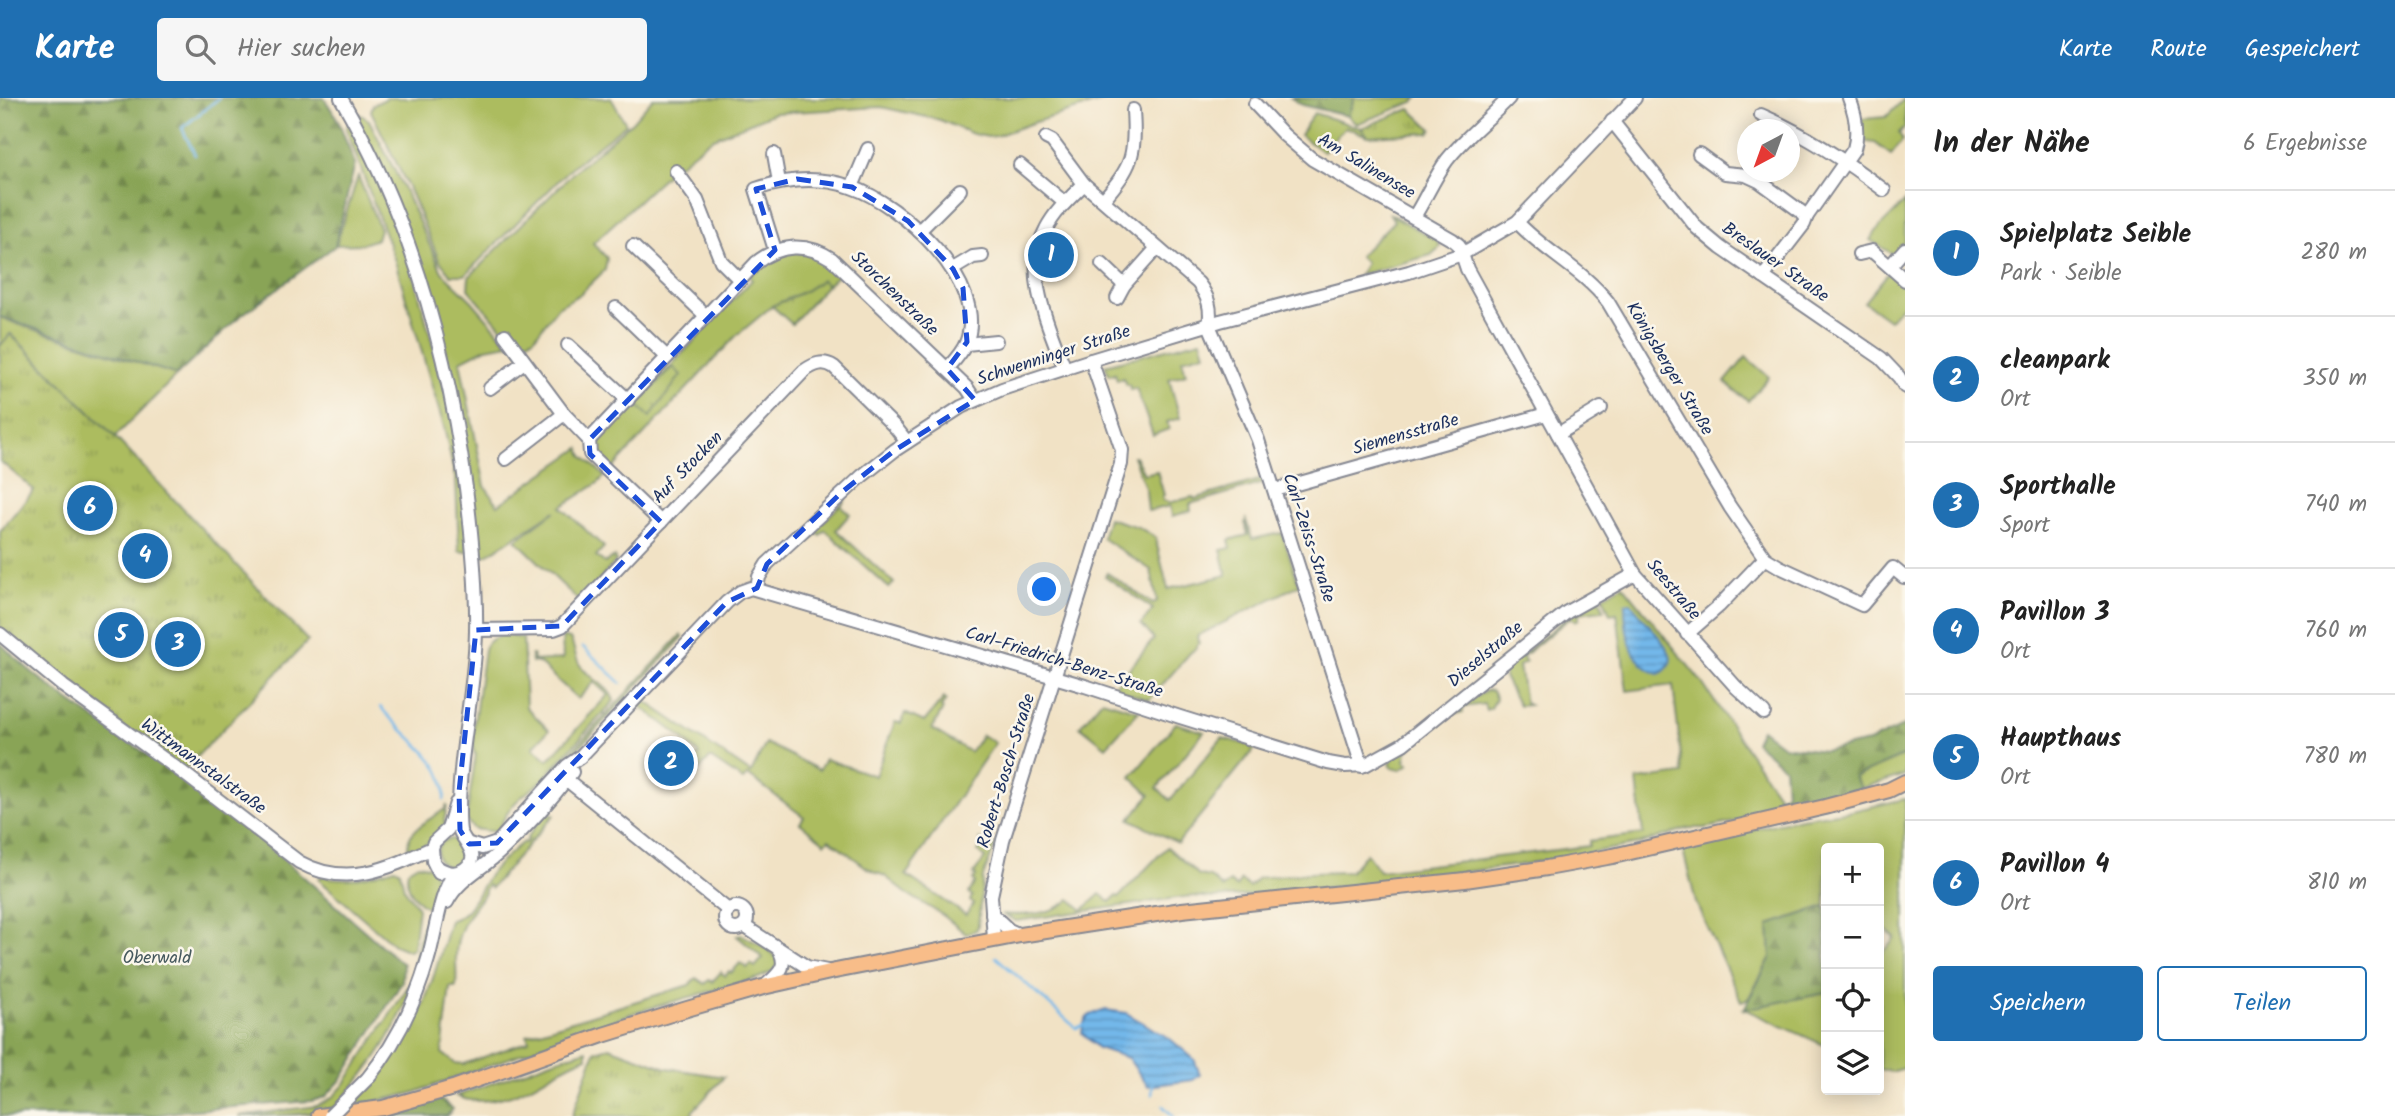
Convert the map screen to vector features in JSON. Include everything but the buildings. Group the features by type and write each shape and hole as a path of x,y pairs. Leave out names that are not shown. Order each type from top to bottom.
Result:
{"main road":[{"path":"1889,790 1905,782"},
{"path":"319,1116 383,1108 453,1088 603,1035 763,987 831,972 993,939 1182,909 1465,880 1547,868 1688,839 1889,790 1905,789"}],"street":[{"path":"341,98 380,177 404,234 440,347 458,432 475,559 474,674 459,792 460,830 466,840 470,860"},
{"path":"1414,216 1433,179 1448,158 1509,98"},
{"name":"Schwenninger Straße","path":"757,588 759,577 767,564 842,492 907,442 961,407 1002,388 1091,360 1209,325 1409,272 1462,254 1517,222 1635,98"},
{"path":"1763,277 1847,162 1857,140 1856,119 1849,98"},
{"name":"Am Salinensee","path":"1255,104 1284,135 1312,159 1453,240 1459,245 1462,254"},
{"path":"1102,200 1124,176 1132,158 1135,135 1133,110"},
{"path":"1761,115 1847,162 1884,190"},
{"name":"Breslauer Straße","path":"1612,121 1697,228 1721,248 1881,358 1905,387"},
{"name":"Carl-Zeiss-Straße","path":"1046,138 1052,141 1084,184 1204,291 1211,309 1209,325 1258,440 1362,765"},
{"path":"852,187 868,149"},
{"path":"774,154 779,182"},
{"path":"1699,154 1725,173 1746,175 1759,181 1807,216"},
{"path":"1020,165 1065,203"},
{"path":"676,171 697,200 721,261 740,280"},
{"path":"589,440 740,280 775,250 756,189 779,182 797,179 852,187 890,208 919,231 953,269 968,305 970,324 966,344 947,369"},
{"path":"1065,369 1041,300 1036,267 1041,239 1052,219 1084,184"},
{"path":"919,231 960,190"},
{"name":"Königsberger Straße","path":"1517,222 1546,249 1593,283 1608,302 1730,507 1765,558 1862,606 1893,568 1903,577"},
{"path":"634,246 706,316"},
{"name":"Storchenstraße","path":"775,250 807,248 832,259 967,388 975,400"},
{"path":"1117,298 1124,285 1157,248"},
{"path":"1890,267 1905,249"},
{"path":"1859,254 1871,251 1905,280"},
{"name":"Seestraße","path":"1462,254 1467,269 1634,574 1687,634 1764,713"},
{"path":"953,269 973,257 982,256"},
{"path":"1102,264 1124,285"},
{"path":"616,308 667,358"},
{"path":"505,335 564,414 589,440 590,453 661,522"},
{"path":"966,344 996,341"},
{"path":"568,345 628,400"},
{"name":"Robert-Bosch-Straße","path":"993,939 991,896 1000,852 1121,464 1122,450 1091,360"},
{"path":"490,388 524,362"},
{"name":"Auf Stocken","path":"476,630 554,629 562,626 804,372 817,363 834,367 907,442"},
{"path":"1558,434 1601,408"},
{"path":"506,459 564,414"},
{"name":"Siemensstraße","path":"1275,490 1546,414"},
{"path":"1687,634 1719,606 1765,558"},
{"name":"Dieselstraße","path":"1362,765 1373,762 1403,744 1567,612 1634,574"},
{"path":"438,922 441,882 434,858 435,842 451,833 482,848 497,843 577,765 580,757 727,602 740,592 757,588"},
{"name":"Carl-Friedrich-Benz-Straße","path":"757,588 1328,763 1362,765"},
{"name":"Wittmannstalstraße","path":"0,634 64,686 312,869 342,876 362,874 404,861 434,858"},
{"path":"438,922 457,887 510,842 563,777"},
{"path":"563,777 728,910 738,906 744,910 747,916 744,926 811,968 831,972"},
{"path":"445,834 459,792"},
{"path":"434,858 448,873 455,873 462,870 470,860 491,853 510,842"},
{"path":"330,1116 367,1079 409,1014 421,983 444,892 455,873"},
{"path":"992,914 1009,930 1020,935"},
{"path":"763,987 783,965 784,959 777,947"}],"highlighted area":[{"path":"797,179 852,187 908,221 953,269 963,288 967,342 947,369 975,400 895,450 842,492 767,564 757,588 727,602 497,843 469,844 460,830 459,792 476,630 562,626 661,522 590,454 589,440 775,250 756,189"}],"green space":[{"path":"0,98 324,98 338,120 355,164 335,246 239,317 177,375 0,317"},
{"path":"387,98 611,98 626,124 574,165 465,275 451,275 439,260 408,187 371,111 373,105"},
{"path":"653,98 1114,98 988,137 973,134 940,120 881,107 774,113 711,139 667,174 593,243 607,258 605,270 580,294 558,307 534,338 517,346 468,289 469,277 578,168 632,122"},
{"path":"1291,98 1354,98 1348,116 1302,105"},
{"path":"1354,98 1418,98 1414,102 1356,124 1348,116"},
{"path":"1905,98 1905,127 1899,133 1903,140 1891,155 1875,143 1860,141 1862,119 1886,117"},
{"path":"1410,109 1432,129 1429,133 1368,136 1361,128"},
{"path":"1314,113 1361,128 1368,136 1345,127 1323,152 1300,135"},
{"path":"359,114 369,120 442,272 472,301 509,344 486,348 460,361 485,486 498,505 580,448 583,456 605,476 561,507 604,547 596,556 605,563 615,557 616,561 580,602 516,540 555,511 487,555 480,556 463,433 445,349 357,117"},
{"path":"349,124 405,243 459,441 468,552 459,551 456,482 444,427 395,261 346,128"},
{"path":"358,176 380,229 377,239 362,244 336,245"},
{"path":"1905,201 1905,241 1894,255 1870,240"},
{"path":"1390,214 1437,240 1440,247 1431,255 1359,275 1366,263 1359,256 1394,221"},
{"path":"791,251 815,256 839,274 827,285 822,280 772,306 736,336 612,469 594,452 594,447 752,280 749,276 764,260"},
{"path":"1889,272 1905,285 1905,302 1889,320 1864,302"},
{"path":"822,280 827,285 792,324 772,306 805,291"},
{"path":"0,317 177,375 115,437 11,334 0,346"},
{"path":"10,334 115,437 308,641 182,772 0,634 0,531 34,490 0,461 0,346"},
{"path":"1201,340 1205,353 1182,359 1186,374 1169,379 1180,418 1167,422 1169,429 1153,435 1136,388 1131,390 1123,378 1117,380 1115,373 1109,375 1105,365"},
{"path":"1746,357 1769,377 1748,401 1725,382"},
{"path":"673,367 681,375 650,417 637,405"},
{"path":"1133,456 1144,474 1157,471 1164,495 1163,501 1168,503 1193,497 1194,499 1266,478 1267,482 1190,504 1191,511 1172,516 1170,506 1148,511 1146,491"},
{"path":"846,499 841,506 850,514 836,530 894,583 889,588 825,530 804,547 799,546"},
{"path":"1108,518 1138,527 1155,537 1168,589 1227,575 1221,550 1231,548 1229,540 1248,535 1246,520 1252,539 1282,533 1299,585 1197,636 1199,643 1195,649 1149,700 1113,688 1154,639 1141,624 1153,609 1105,576 1107,573 1153,604 1157,601 1151,570 1102,538"},
{"path":"1623,585 1700,680 1781,803 1743,816 1744,820 1705,828 1689,828 1639,844 1519,865 1299,892 1214,898 1191,896 1016,921 1002,914 1047,911 1070,899 1083,910 1100,894 1110,902 1116,896 1119,897 1167,847 1199,875 1210,877 1223,888 1230,882 1236,887 1241,880 1249,887 1258,878 1350,872 1366,853 1379,871 1589,846 1589,841 1643,834 1637,780 1683,774 1673,685 1627,691 1617,613 1610,614 1603,596"},
{"path":"1600,598 1604,610 1579,613 1579,619 1575,621 1571,617 1522,657 1526,662 1519,666 1525,703 1529,705 1519,706 1504,677 1505,669 1570,615"},
{"path":"503,635 523,638 526,707 549,730 533,747 548,760 608,695 594,682 578,699 539,663 532,662 531,655 534,661 563,659 562,637 570,639 580,666 605,688 614,701 543,780 512,806 497,832 474,829 466,820 476,754 473,732 484,649 489,641"},
{"path":"681,635 683,637 549,780 556,768"},
{"name":"Oberwald","path":"0,643 60,694 238,822 403,964 402,982 342,1079 325,1097 312,1101 182,1111 151,1116 0,1116"},
{"path":"1487,690 1492,691 1496,699 1491,708 1486,710 1484,704 1463,707 1463,712 1450,715 1407,751 1405,761 1409,764 1400,770 1392,768 1390,763 1395,756 1455,710"},
{"path":"944,698 946,701 941,707 943,709 932,729 970,752 982,735 995,743 906,875 966,915 973,904 969,893 975,882 974,874 985,858 978,852 984,843 979,839 985,842 984,847 988,849 991,844 995,845 983,877 978,926 976,930 966,934 944,916 906,893 885,876 867,868 829,839 825,843 800,823 804,817 748,775 743,780 710,758 684,787 677,780 699,754 640,706 645,701 751,773 766,743 819,770 825,759 875,776 895,722 901,723 905,713 924,722"},
{"path":"1102,700 1139,711 1106,747 1080,726"},
{"path":"1176,723 1204,732 1157,788 1170,800 1222,738 1256,747 1178,843 1130,819 1150,795 1131,777"},
{"path":"1905,725 1905,755 1854,777 1861,788 1744,820 1743,816 1757,811 1786,793 1784,767 1755,742 1761,729 1783,746 1824,751 1869,742"},
{"path":"1905,755 1905,775 1861,788 1854,777"},
{"path":"1905,799 1905,1068 1891,1072 1884,1070 1884,952 1895,938 1884,928 1884,843 1821,843 1821,908 1769,925 1771,957 1748,999 1741,1001 1696,903 1682,846 1801,818 1852,811"},
{"path":"447,804 444,822 447,823 426,845 409,851 408,844 414,832 445,809"},
{"path":"546,811 554,815 491,888 488,885 469,915 458,940 456,987 450,987 442,1053 455,1063 464,1064 529,1041 527,1035 689,985 696,978 705,984 709,980 712,982 721,972 725,976 729,971 731,973 740,963 747,968 751,964 755,967 763,958 737,936 742,935 767,949 778,960 777,966 758,978 636,1012 413,1093 353,1104 387,1066 422,1008 450,920 469,908 497,865 528,840"},
{"path":"451,839 461,843 465,853 461,863 451,867 441,863 437,853 441,843"},
{"path":"418,864 431,867 436,877 437,893 432,909 416,899 409,888 408,870"},
{"path":"395,868 400,871 404,888 418,908 413,948 409,951 394,945 318,879 321,876 358,878"},
{"path":"1821,908 1821,994 1744,1009 1771,957 1769,925"},
{"path":"427,916 430,917 426,940 405,1005 384,1045 341,1102 335,1107 315,1112 239,1116 317,1106 332,1098 344,1085 411,982 421,931"},
{"path":"1821,994 1821,1044 1744,1009"},
{"path":"609,1047 667,1068 724,1077 692,1112 693,1116 572,1116 595,1051"},
{"path":"587,1050 587,1057 518,1093 481,1101 457,1096 555,1060"},
{"path":"437,1097 453,1109 447,1116 360,1116"}],"water":[{"path":"1630,602 1669,652 1669,666 1658,674 1641,662 1631,645 1625,603"},
{"path":"1106,1010 1126,1013 1169,1038 1194,1059 1200,1075 1193,1080 1148,1086 1128,1058 1098,1048 1082,1033 1088,1016"}],"waterway":[{"path":"195,155 182,128 219,98"},
{"path":"583,647 621,683"},
{"path":"381,707 432,760 444,785 444,800"},
{"path":"996,957 1076,1028 1084,1025"},
{"path":"1152,1095 1153,1083"},
{"path":"1163,1106 1173,1116"}],"place":[{"name":"Spielplatz Seible","path":"1051,255"},
{"name":"Pavillon 4","path":"90,508"},
{"name":"Pavillon 3","path":"145,556"},
{"name":"Haupthaus","path":"121,635"},
{"name":"Sporthalle","path":"178,644"},
{"name":"cleanpark","path":"671,763"}]}
